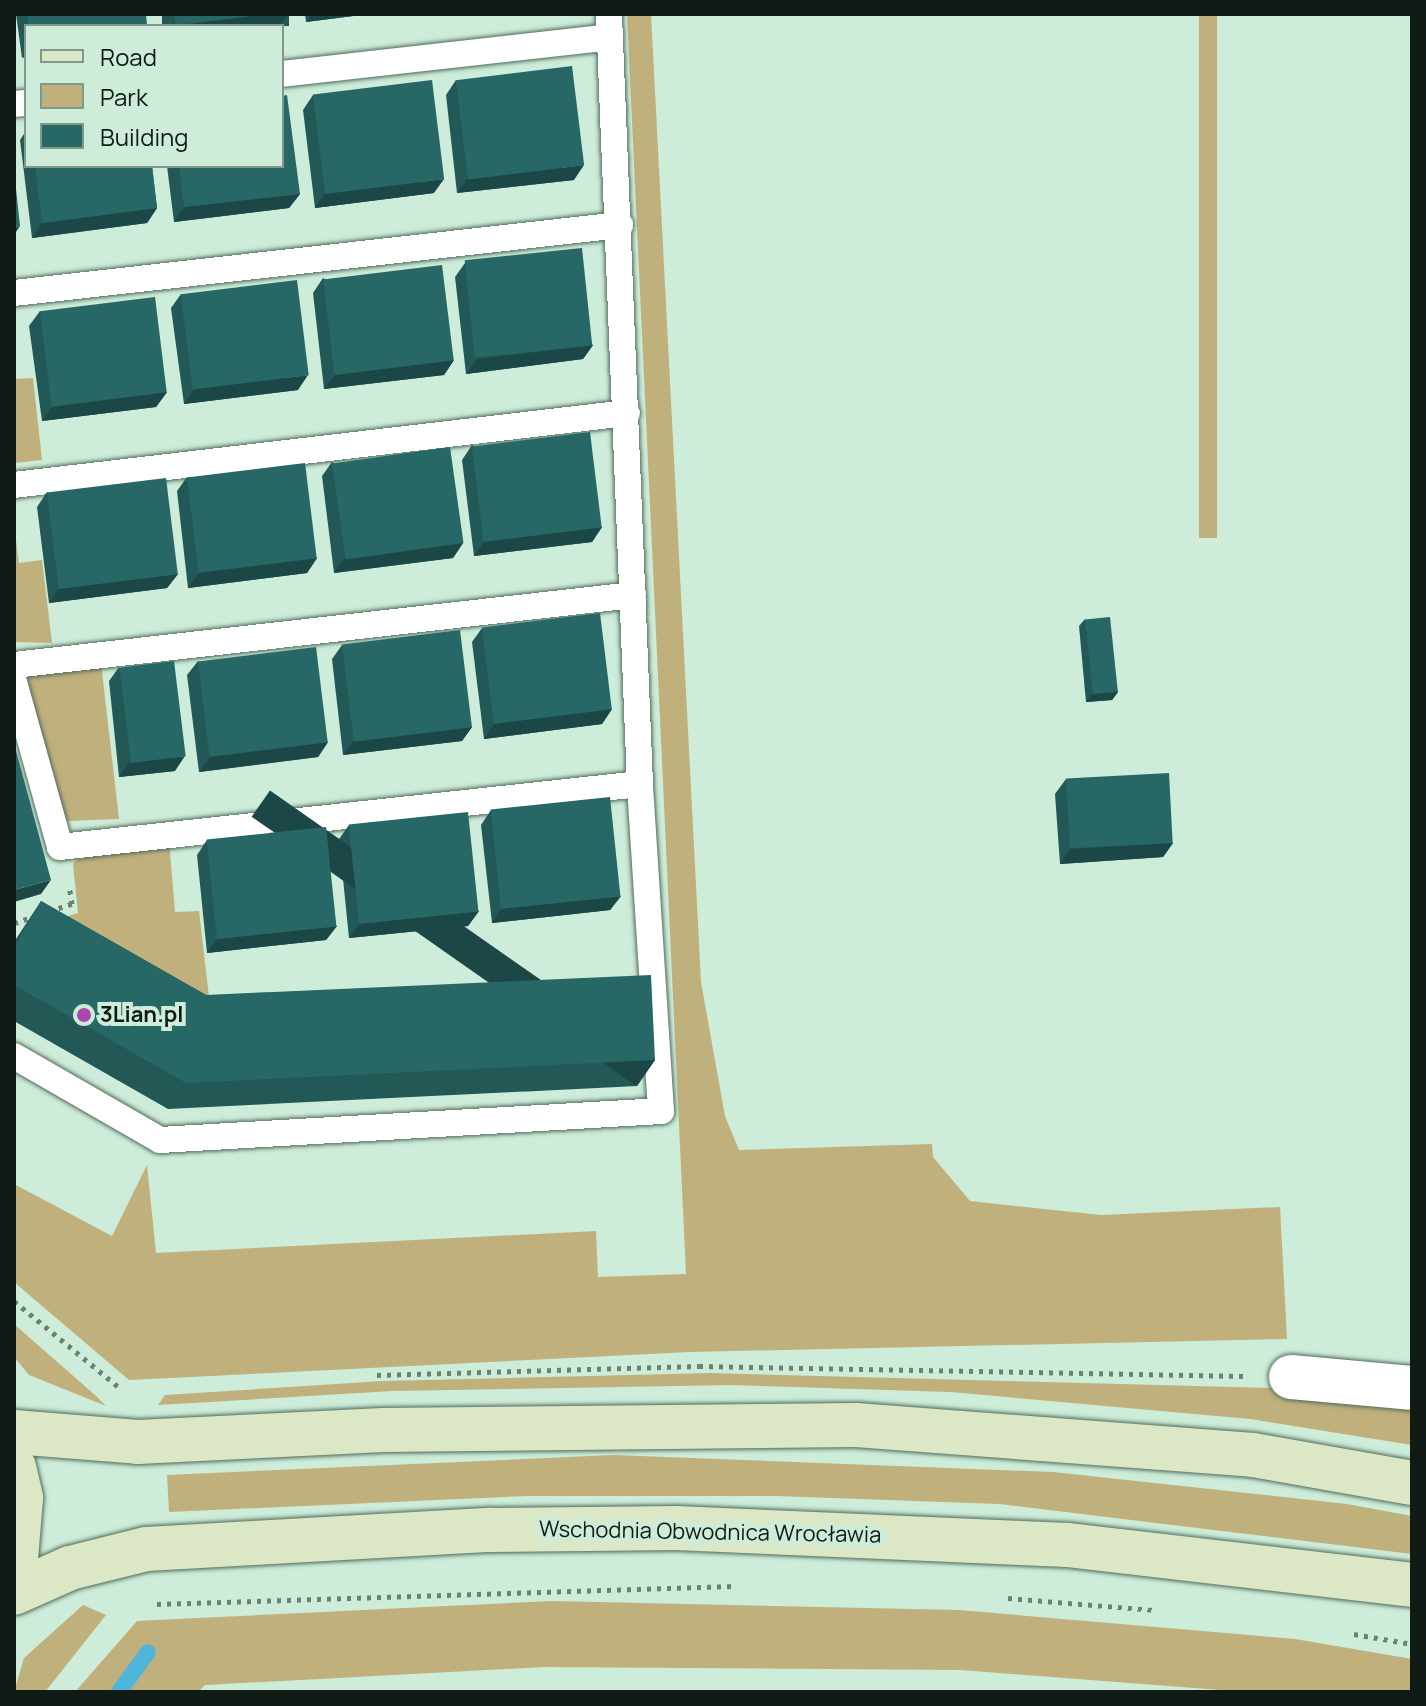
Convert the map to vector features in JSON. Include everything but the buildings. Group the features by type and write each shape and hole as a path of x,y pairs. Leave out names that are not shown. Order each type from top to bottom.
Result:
{"main road":[{"path":"14,1432 138,1442 383,1430 856,1425 1253,1455 1412,1483"},
{"path":"14,1467 21,1498 14,1583"},
{"name":"Wschodnia Obwodnica Wrocławia","path":"14,1593 70,1568 146,1549 490,1530 676,1528 1067,1545 1412,1585"}],"street":[{"path":"1291,1377 1412,1388"}],"lane":[{"path":"14,1056 160,1140 661,1111 640,784 610,25 284,74"},
{"path":"14,293 620,225"},
{"path":"14,485 627,413"},
{"path":"14,665 633,595"},
{"path":"14,682 60,847 640,784"}],"path":[{"path":"14,923 72,904 60,847"},
{"path":"14,1301 134,1399"},
{"path":"149,1595 150,1604 750,1585"},
{"path":"996,1597 1168,1612"},
{"path":"1337,1631 1412,1644"}],"green space":[{"path":"627,14 651,14 701,982 725,1116 739,1150 932,1144 933,1157 970,1201 1101,1215 1280,1207 1287,1339 689,1352 129,1380 14,1282 14,1184 112,1236 147,1165 156,1253 596,1231 598,1277 686,1274"},
{"path":"1199,14 1217,14 1217,538 1199,538"},
{"path":"33,378 42,460 14,463 14,379"},
{"path":"14,525 19,563 42,560 52,643 14,642"},
{"path":"101,663 119,819 66,821 55,808 26,681 38,670"},
{"path":"169,839 175,912 199,911 211,1014 31,927 78,913 73,864 87,849"},
{"path":"14,1324 106,1406 29,1375 14,1357"},
{"path":"710,1373 1271,1388 1412,1405 1412,1445 1250,1419 950,1392 731,1385 392,1391 158,1405 165,1395 383,1381"},
{"path":"614,1455 1053,1472 1347,1504 1412,1516 1412,1554 999,1504 776,1496 527,1496 169,1512 167,1475"},
{"path":"551,1601 959,1610 1295,1639 1412,1659 1412,1692 1246,1692 961,1670 544,1667 205,1685 198,1692 75,1692 137,1621"},
{"path":"83,1605 106,1615 45,1692 14,1692 24,1658"}],"waterway":[{"path":"119,1692 148,1652"}],"place":[{"name":"3Lian.pl","path":"84,1015"}]}
